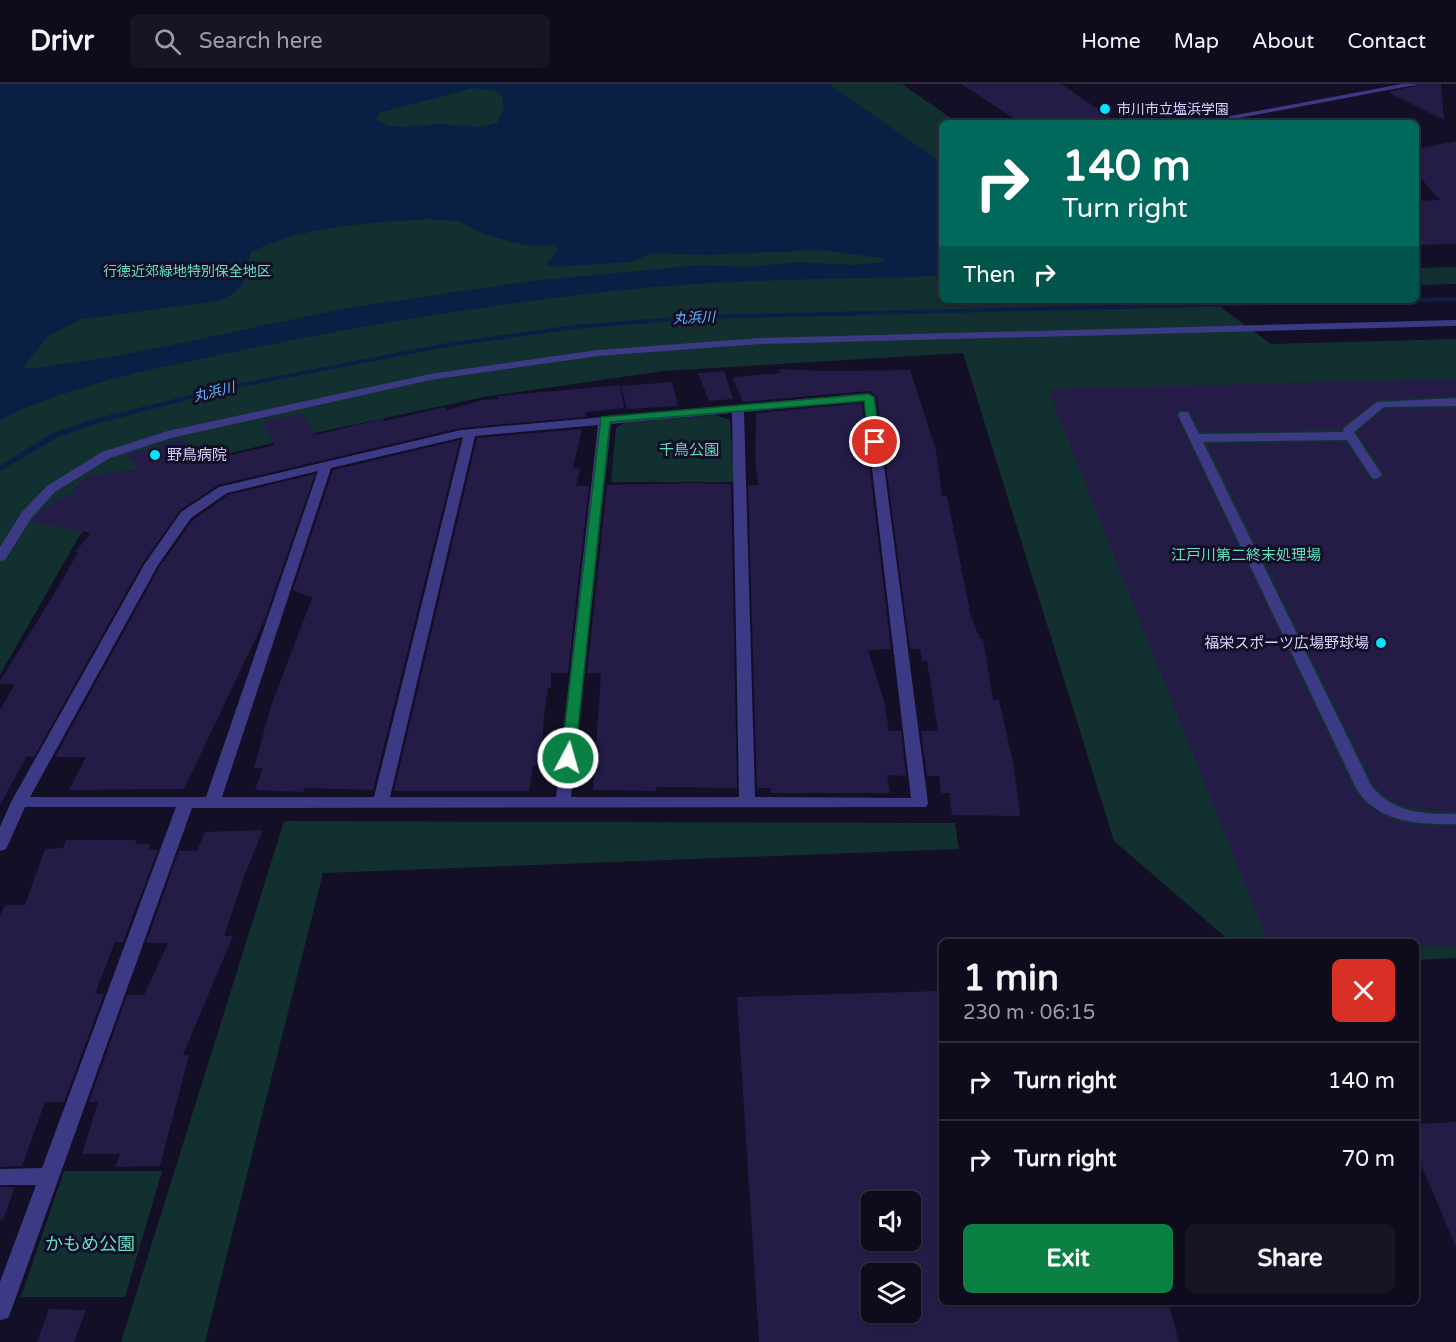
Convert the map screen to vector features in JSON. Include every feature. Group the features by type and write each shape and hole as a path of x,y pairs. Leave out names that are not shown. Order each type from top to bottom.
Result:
{"street":[{"path":"1214,120 1416,84"},
{"path":"0,557 27,515 51,489 81,469 115,452 168,435 464,371 598,353 760,341 1456,323"},
{"path":"0,845 19,802 151,565 186,515 223,490 471,433 869,397 920,803 19,802"},
{"path":"1376,475 1348,431 1381,404 1456,402"},
{"path":"738,408 747,802"},
{"path":"1184,415 1365,790 1376,804 1399,814 1428,820 1456,819"},
{"path":"563,802 605,420"},
{"path":"381,802 471,433"},
{"path":"1195,438 1351,436"},
{"path":"212,802 326,466"},
{"path":"0,1311 186,802"},
{"path":"0,1177 49,1176"}],"green space":[{"path":"0,84 902,84 954,120 939,120 939,303 1215,303 1271,344 1456,339 1456,958 1419,960 1419,939 1228,939 1114,841 963,353 664,371 484,397 184,464 108,498 78,538 0,675"},
{"path":"1456,267 1456,284 1419,285 1419,268"},
{"name":"千鳥公園","path":"715,415 730,420 734,482 611,482 616,428 624,423"},
{"path":"284,821 955,823 959,849 323,873 205,1342 121,1342"},
{"name":"かもめ公園","path":"64,1171 162,1171 125,1297 21,1297"}],"water":[{"path":"0,84 829,84 939,161 939,276 689,284 551,298 450,312 185,362 91,385 30,406 0,420","holes":["473,88 496,91 502,96 504,109 497,123 481,127 441,124 399,127 387,125 376,119 379,113","431,219 458,221 481,233 515,243 531,246 554,245 559,250 546,264 555,267 630,262 652,253 705,255 819,250 881,258 885,262 854,265 796,262 751,267 702,265 531,281 348,308 118,356 28,369 23,367 49,335 82,319 219,301 235,292 244,283 250,253 269,244 314,231 338,227"]}],"building":[{"path":"961,84 1061,84 1115,120 1016,120"},
{"path":"1422,84 1441,84 1444,120 1388,92"},
{"path":"1456,141 1456,244 1419,245 1419,201 1440,200 1419,176 1419,148"},
{"path":"779,369 910,370 936,450 942,496 947,496 971,616 980,639 983,639 993,700 999,700 1014,767 1020,816 952,815 949,793 941,793 939,776 927,776 921,731 938,731 927,661 922,661 920,649 910,649 877,397 869,391 743,402 732,377 781,373"},
{"path":"724,371 733,399 709,401 698,373"},
{"path":"1456,379 1456,396 1377,400 1341,430 1200,432 1190,411 1180,410 1176,414 1355,791 1365,803 1388,818 1414,825 1456,826 1456,945 1419,947 1419,939 1267,939 1048,389"},
{"path":"672,382 678,406 627,409 621,386"},
{"path":"620,385 624,408 586,412 585,417 460,428 218,485 180,510 142,564 34,757 27,756 0,805 0,710 15,684 0,684 0,681 53,596 78,552 75,552 91,533 31,522 41,511 58,499 73,493 76,486 89,476 137,469 127,455 182,439 200,462 275,445 262,422 302,413 315,435 445,407 447,410 482,400 498,399 498,396"},
{"path":"862,403 891,649 868,650 884,701 889,731 901,731 906,776 887,775 890,793 770,793 771,788 757,788 748,485 758,485 755,459 756,413"},
{"name":"福栄スポーツ広場野球場","path":"1456,408 1456,812 1432,811 1401,805 1382,794 1374,786 1207,444 1346,442 1370,479 1375,481 1384,474 1357,432 1385,409"},
{"path":"582,429 573,468 580,469 576,486 589,486 568,673 551,673 551,688 548,688 544,715 541,766 533,766 529,791 394,791 477,438"},
{"path":"460,440 373,790 305,788 303,792 255,790 263,768 254,768 271,706 312,598 293,590 333,470"},
{"path":"315,474 264,621 184,789 69,790 86,757 55,757 160,566 193,520 228,495"},
{"path":"731,484 737,788 656,787 656,791 593,790 601,673 587,673 607,485"},
{"path":"263,830 224,936 233,936 183,1055 189,1055 160,1166 115,1167 120,1154 82,1154 98,1102 89,1102 127,995 144,995 168,943 146,943 179,851 197,851 205,832"},
{"path":"66,840 137,840 135,844 150,844 148,850 158,850 123,942 115,942 95,994 104,994 64,1102 45,1102 22,1166 0,1167 0,917 5,905 25,905 45,849 63,848"},
{"path":"939,991 939,1305 1169,1305 1179,1342 759,1342 737,997"},
{"path":"1456,1122 1456,1247 1419,1160 1419,1124"},
{"path":"0,1187 15,1187 3,1220 0,1219"},
{"path":"49,1309 86,1310 74,1342 37,1342"}],"waterway":[{"name":"丸浜川","path":"1419,300 1456,299"},
{"name":"丸浜川","path":"0,469 55,435 93,422 226,388 452,344 575,327 698,317 1284,303"}],"place":[{"name":"市川市立塩浜学園","path":"1105,109"},
{"name":"野鳥病院","path":"155,455"},
{"name":"福栄スポーツ広場野球場","path":"1381,643"}],"route":[{"path":"568,758 605,420 869,397 875,442"}],"park label":[{"name":"行徳近郊緑地特別保全地区","path":"187,271"},
{"name":"江戸川第二終末処理場","path":"1246,555"}]}
